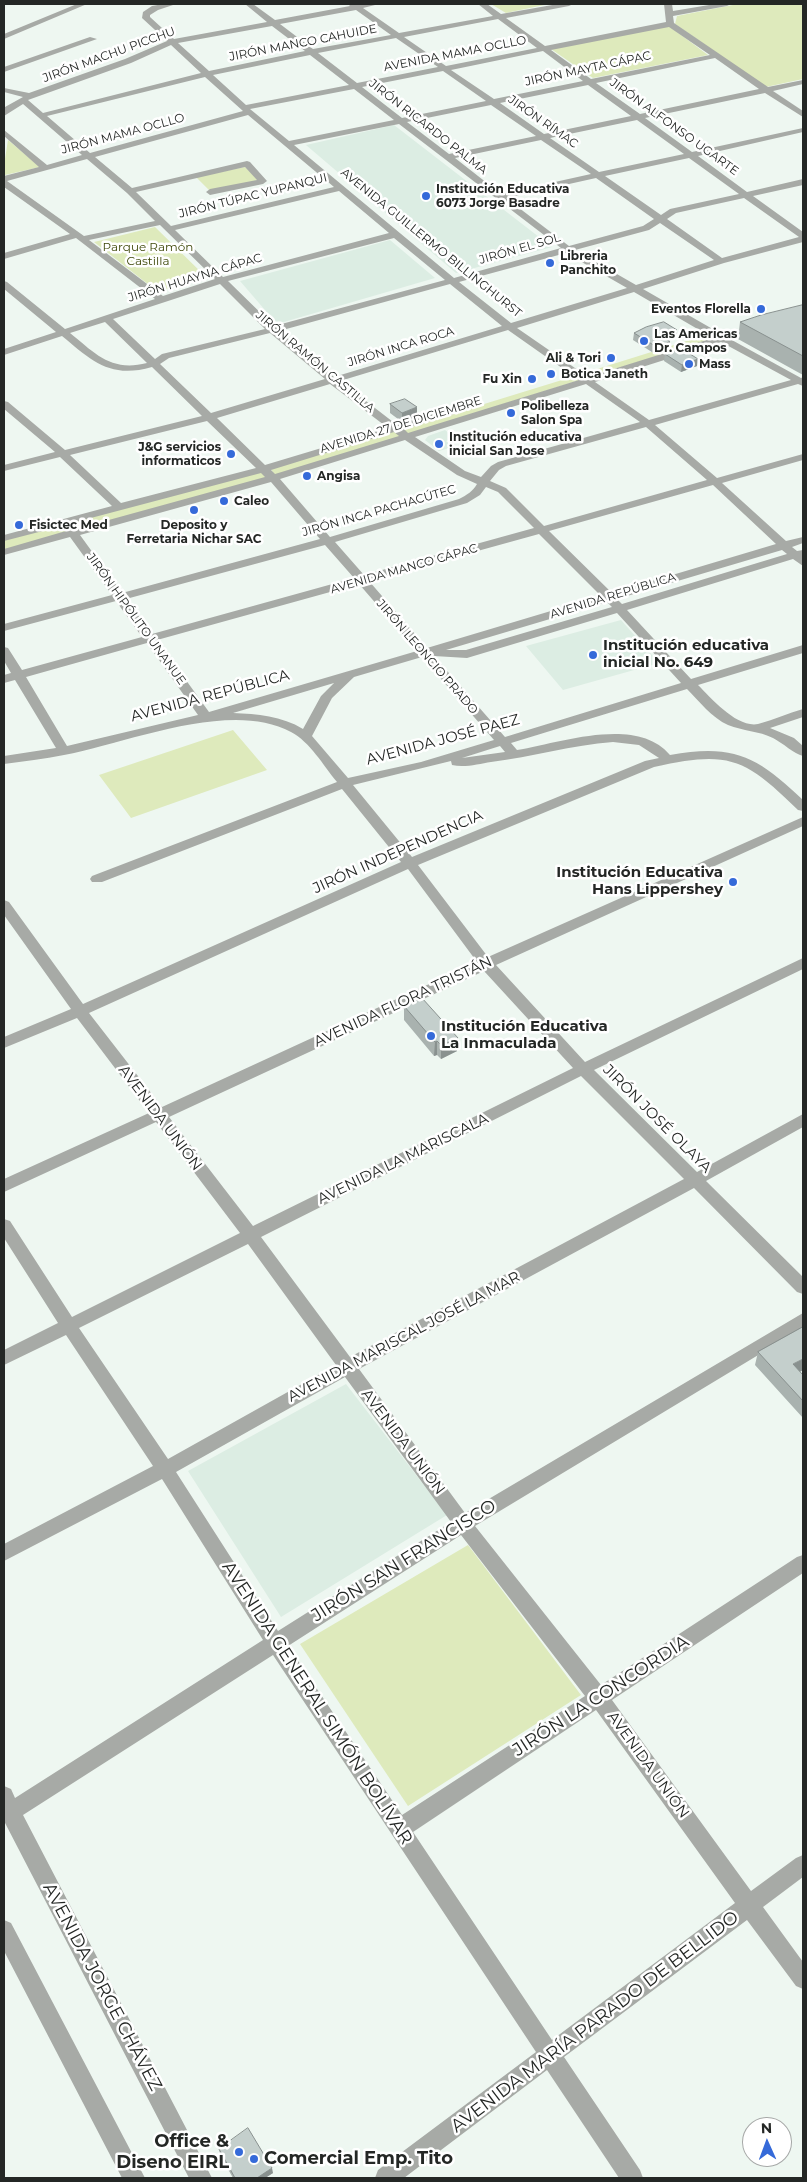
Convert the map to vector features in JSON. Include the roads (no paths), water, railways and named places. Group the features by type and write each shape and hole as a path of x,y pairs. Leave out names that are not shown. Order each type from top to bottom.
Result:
{"street":[{"path":"4,37 83,4"},
{"name":"AVENIDA GUILLERMO BILLINGHURST","path":"172,4 149,11 146,14 146,18 246,110 510,327 646,422 714,481 784,546 800,557"},
{"name":"JIRÓN RICARDO PALMA","path":"249,4 567,248 709,332 802,381"},
{"name":"JIRÓN MACHU PICCHU","path":"4,114 8,109 27,98 128,61 172,42 354,6 376,4"},
{"name":"JIRÓN ALFONSO UGARTE","path":"482,4 803,237"},
{"name":"JIRÓN MANCO CAHUIDE","path":"43,115 207,74 311,52 570,4"},
{"path":"668,4 670,24 803,115"},
{"path":"669,14 727,4"},
{"name":"JIRÓN RÍMAC","path":"354,6 721,261"},
{"name":"AVENIDA MAMA OCLLO","path":"246,110 353,85 670,24"},
{"path":"4,70 93,40"},
{"name":"JIRÓN MAYTA CÁPAC","path":"289,144 715,56"},
{"path":"448,157 803,82"},
{"path":"4,90 27,98"},
{"name":"JIRÓN RAMÓN CASTILLA","path":"27,98 43,115 130,191 272,330 406,437 461,473 502,490 609,597 689,684 722,716 733,722 758,728 790,741 803,752"},
{"name":"JIRÓN MAMA OCLLO","path":"4,179 246,110"},
{"path":"499,197 803,130"},
{"path":"4,132 46,168"},
{"path":"130,191 247,164 264,181 210,192"},
{"name":"JIRÓN EL SOL","path":"155,363 166,356 272,330 646,228 673,211 803,182"},
{"path":"4,183 79,237 162,301"},
{"name":"JIRÓN TÚPAC YUPANQUI","path":"170,229 341,188"},
{"name":"JIRÓN TÚPAC YUPANQUI","path":"4,256 79,237 162,222"},
{"name":"JIRÓN HUAYNA CÁPAC","path":"4,352 222,280 397,234"},
{"name":"JIRÓN INCA ROCA","path":"4,468 210,417 803,237"},
{"path":"4,284 62,334 104,365 121,369 155,363"},
{"name":"AVENIDA 27 DE DICIEMBRE","path":"4,552 273,478 406,437 709,332 756,318"},
{"name":"JIRÓN LEONCIO PRADO","path":"107,319 273,478 423,653 514,755"},
{"name":"AVENIDA 27 DE DICIEMBRE","path":"4,538 179,492 396,428 767,325"},
{"name":"JIRÓN INCA PACHACÚTEC","path":"4,628 327,541 463,501 472,497 484,484 490,470 502,464 646,422 802,381"},
{"path":"4,404 62,453 119,507"},
{"name":"AVENIDA MANCO CÁPAC","path":"4,679 803,457"},
{"path":"179,492 188,502"},
{"name":"JIRÓN HIPÓLITO UNANUE","path":"65,522 206,717"},
{"name":"AVENIDA REPÚBLICA","path":"4,760 64,751 206,717 803,540"},
{"name":"AVENIDA REPÚBLICA","path":"423,653 467,654 619,608 800,557"},
{"name":"AVENIDA JOSÉ PAEZ","path":"97,879 346,783 423,765 803,649"},
{"path":"4,651 64,751"},
{"path":"306,736 327,696 350,674"},
{"path":"758,728 803,713"},
{"name":"JIRÓN JOSÉ OLAYA","path":"206,717 266,719 292,726 306,736 410,863 486,964 584,1069 803,1287"},
{"path":"423,765 514,755 599,739 629,739 656,749 667,760"},
{"name":"JIRÓN INDEPENDENCIA","path":"4,1043 80,1012 410,863 635,768 667,760 704,755 726,756 745,760 761,769 803,807"},
{"name":"AVENIDA FLORA TRISTÁN","path":"4,1186 486,964 803,821"},
{"name":"AVENIDA UNIÓN","path":"4,905 80,1012 250,1234 464,1524 598,1697 803,1979"},
{"name":"AVENIDA LA MARISCALA","path":"4,1358 250,1234 803,963"},
{"name":"AVENIDA MARISCAL JOSÉ LA MAR","path":"4,1553 165,1469 347,1367 770,1140 803,1120"},
{"name":"AVENIDA GENERAL SIMÓN BOLÍVAR","path":"4,1225 68,1325 165,1469 275,1642 632,2178"},
{"name":"JIRÓN SAN FRANCISCO","path":"7,1804 275,1642 464,1524 803,1320"},
{"name":"JIRÓN LA CONCORDIA","path":"399,1829 803,1562"},
{"name":"AVENIDA JORGE CHÁVEZ","path":"7,1804 201,2178"},
{"name":"AVENIDA MARÍA PARADO DE BELLIDO","path":"386,2178 803,1865"},
{"path":"4,1930 134,2178"}],"place":[{"name":"Institución Educativa 6073 Jorge Basadre","path":"426,196"},
{"name":"Libreria Panchito","path":"550,263"},
{"name":"Eventos Florella","path":"761,309"},
{"name":"Las Americas Dr. Campos","path":"644,341"},
{"name":"Ali & Tori","path":"611,358"},
{"name":"Mass","path":"689,364"},
{"name":"Botica Janeth","path":"551,374"},
{"name":"Fu Xin","path":"532,379"},
{"name":"Polibelleza Salon Spa","path":"511,413"},
{"name":"Institución educativa inicial San Jose","path":"439,444"},
{"name":"J&G servicios informaticos","path":"231,454"},
{"name":"Angisa","path":"307,476"},
{"name":"Caleo","path":"224,501"},
{"name":"Deposito y Ferretaria Nichar SAC","path":"194,510"},
{"name":"Fisictec Med","path":"19,525"},
{"name":"Institución educativa inicial No. 649","path":"593,655"},
{"name":"Institución Educativa Hans Lippershey","path":"733,882"},
{"name":"Institución Educativa La Inmaculada","path":"431,1036"},
{"name":"Office & Diseno EIRL","path":"239,2152"},
{"name":"Comercial Emp. Tito","path":"254,2159"}],"park label":[{"name":"Parque Ramón Castilla","path":"148,254"}]}
